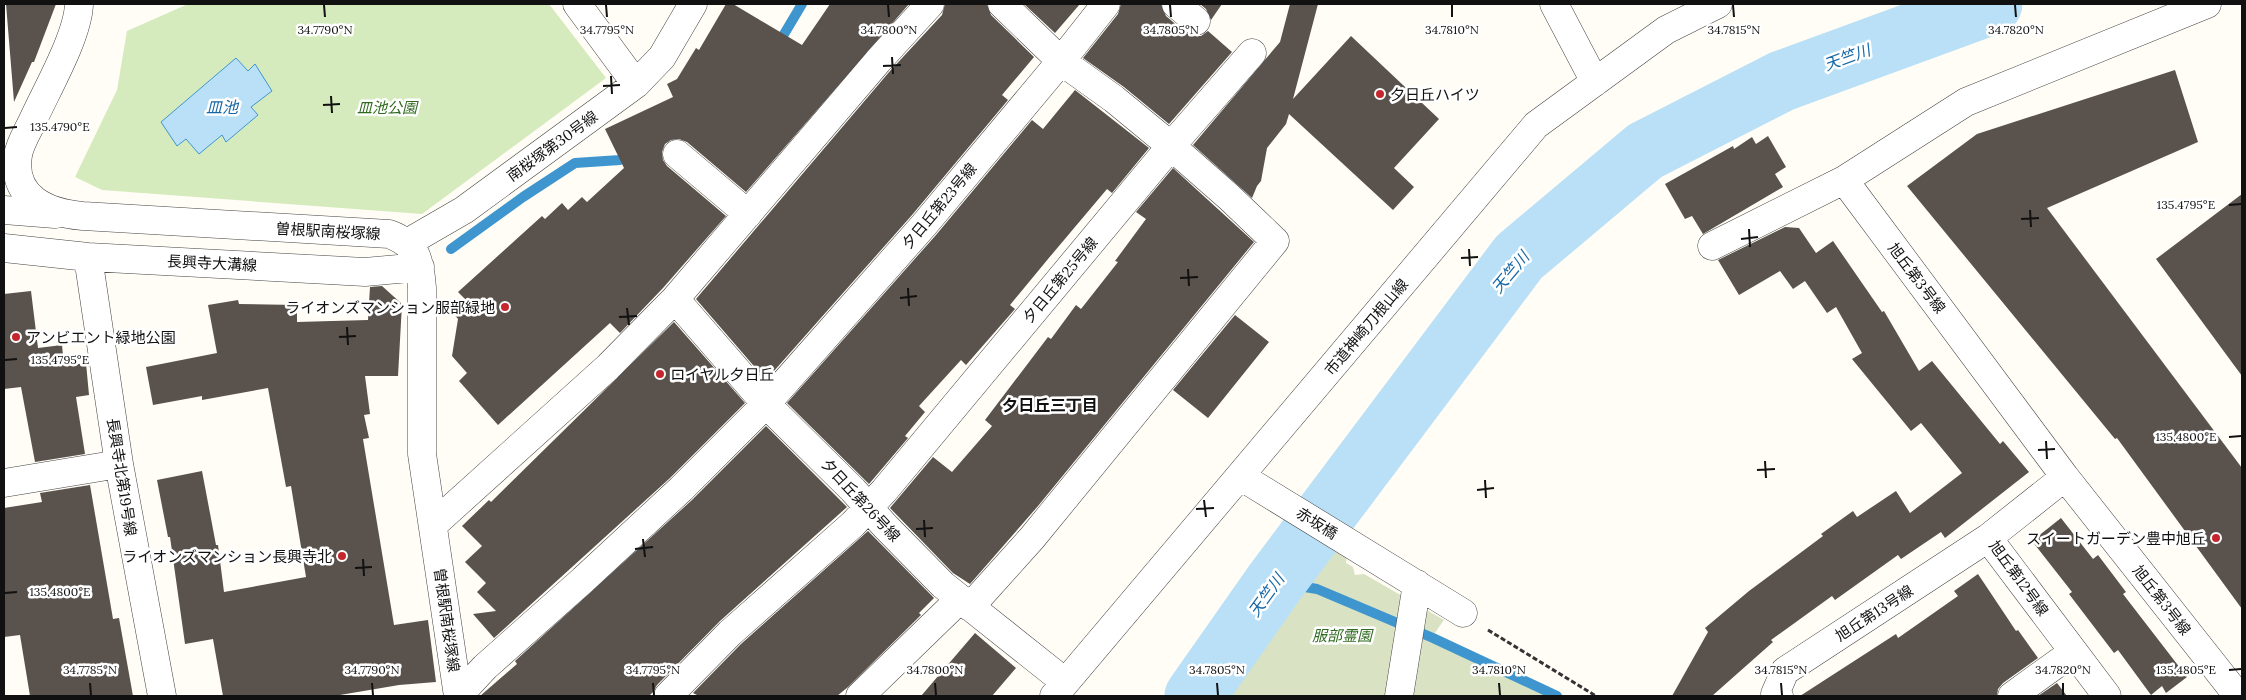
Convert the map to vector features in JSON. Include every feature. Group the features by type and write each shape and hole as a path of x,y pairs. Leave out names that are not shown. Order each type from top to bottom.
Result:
{"street":[{"name":"曽根駅南桜塚線","path":"80,4 74,31 22,143 18,166 22,187 34,199 58,213 83,216 389,234 408,243 415,252 420,267 423,305 422,444 458,696"},
{"path":"577,4 636,84"},
{"name":"南桜塚第30号線","path":"408,243 464,210 636,84 662,57 693,4"},
{"path":"434,524 608,367 675,299 878,61 930,4"},
{"path":"860,696 965,603 1032,538 1275,241 1171,146 1114,99 1062,61 1002,4"},
{"name":"夕日丘第23号線","path":"458,696 485,667 583,580 680,489 766,404 924,225 1062,61 1106,4"},
{"path":"1554,4 1595,82"},
{"name":"市道神崎刀根山線","path":"1059,689 1536,125 1666,30 1718,4"},
{"path":"1712,246 1844,180 1966,102 2207,4"},
{"name":"夕日丘第25号線","path":"668,696 730,633 853,524 1171,146 1252,53"},
{"path":"677,154 748,214"},
{"name":"旭丘第3号線","path":"1844,180 2065,477 2238,696"},
{"path":"4,210 83,216"},
{"name":"長興寺大溝線","path":"4,248 88,257 366,272 420,267"},
{"name":"長興寺北第19号線","path":"88,257 118,464 162,696"},
{"name":"夕日丘第26号線","path":"675,299 766,404 817,453 943,585 1059,689"},
{"path":"4,483 118,464"},
{"name":"赤坂橋","path":"1240,476 1463,614"},
{"name":"旭丘第12号線","path":"2065,477 1988,538 2107,696"},
{"name":"旭丘第13号線","path":"1779,696 1775,694 1785,671 1988,538"},
{"path":"1399,696 1417,584"},
{"path":"2012,696 2073,652"}],"path":[{"path":"1463,614 1596,696"}],"green space":[{"name":"皿池公園","path":"188,4 549,4 606,78 422,214 102,190 75,177 117,90 127,31"},
{"name":"服部霊園","path":"1330,545 1347,555 1346,563 1353,567 1355,575 1364,574 1444,620 1430,640 1549,696 1222,696"}],"water":[{"name":"皿池","path":"236,58 248,71 255,64 272,91 251,107 258,115 226,142 222,135 199,154 186,139 177,146 161,122"}],"building":[{"path":"6,4 56,4 34,62 32,62 14,102"},
{"path":"726,4 733,4 802,45 830,4 909,4 746,192 687,142 679,139 671,140 665,144 662,152 663,160 667,166 726,216 663,288 620,333 610,323 498,425 459,381 467,373 452,356 458,319 453,313 467,301 458,292 542,216 545,219 562,203 568,210 582,197 587,202 624,168 605,129 673,97 667,84 677,79 696,48 699,50"},
{"path":"945,4 987,4 991,15 1034,57 1002,95 1008,100 912,215 766,380 696,299 890,71 942,15"},
{"path":"1024,4 1080,4 1055,33"},
{"path":"1121,4 1161,4 1166,16 1186,33 1201,36 1208,31 1232,52 1169,124 1124,87 1083,58 1118,14"},
{"path":"1200,4 1222,4 1211,20 1206,9"},
{"path":"1290,4 1318,4 1293,99 1351,36 1439,119 1394,168 1414,187 1393,210 1289,114 1286,124 1267,148 1261,181 1252,198 1193,145 1280,42"},
{"path":"2175,70 2198,142 2047,208 2242,468 2242,609 2117,438 2115,439 1907,186 1977,134"},
{"path":"1075,90 1149,148 1112,193 1107,189 1010,305 1015,309 966,365 961,360 919,406 925,412 905,436 908,438 869,484 787,403 936,235 1032,120 1043,129"},
{"path":"1768,136 1786,167 1775,174 1783,187 1703,234 1692,216 1685,219 1665,184 1733,146 1734,149 1752,137 1756,144"},
{"path":"1173,168 1254,242 1038,506 970,584 953,573 890,508 933,457 952,472 992,426 985,420 1048,337 1051,339 1076,305 1081,309 1118,262 1115,261 1146,219 1136,212"},
{"path":"2242,194 2242,376 2156,259"},
{"path":"1785,227 1799,228 1816,253 1833,241 1882,312 1884,311 1919,371 1932,361 2000,444 2003,441 2029,472 1945,538 1941,532 1901,559 1898,555 1835,600 1832,596 1771,640 1773,642 1712,696 1672,696 1708,632 1705,628 1749,591 1823,536 1821,534 1853,511 1857,517 1896,491 1910,513 1962,473 1921,423 1911,431 1852,359 1862,353 1836,307 1827,313 1805,281 1793,289 1780,271 1739,295 1718,260"},
{"path":"382,286 402,304 398,376 365,376 370,414 364,415 369,438 363,439 394,625 428,620 436,682 399,685 334,696 223,696 213,639 185,644 170,537 168,537 157,480 202,471 216,545 218,545 224,592 306,577 291,486 286,487 268,388 202,400 202,396 153,405 146,367 217,353 208,305 238,300 239,304 297,305 297,322 368,320 370,287"},
{"name":"アンビエント緑地公園","path":"31,291 38,348 62,345 64,366 86,363 89,395 76,397 85,454 35,462 21,387 4,389 4,294"},
{"path":"1235,315 1269,342 1208,418 1173,390"},
{"path":"674,322 745,403 670,478 494,638 473,614 496,611 477,592 486,583 465,562 482,546 462,526 489,500 491,502"},
{"path":"766,426 847,507 720,621 657,685 649,696 480,696 517,664 515,661 692,500"},
{"path":"90,485 113,619 119,618 133,696 30,696 20,635 4,637 4,508 42,502 40,493"},
{"path":"2061,518 2093,559 2098,555 2126,592 2123,594 2187,677 2166,693 2162,686 2151,695 2118,650 2114,653 2069,594 2072,592 2032,541"},
{"path":"868,531 934,598 919,613 921,615 848,687 837,696 699,696 693,693 741,644"},
{"path":"1978,574 2016,631 2018,630 2038,658 2003,683 1998,689 1997,696 1800,696 1896,634 1898,638 1958,596 1954,591"},
{"path":"975,633 1016,668 992,696 921,696"},
{"path":"2057,683 2067,696 2038,696"}],"waterway":[{"path":"777,46 802,4"},
{"name":"天竺川","path":"1195,696 1275,582 1519,257 1645,151 1782,81 1992,4"},
{"path":"451,249 523,197 575,163 620,160 629,151"},
{"path":"1275,582 1317,589 1433,638 1557,696"}],"place":[{"name":"夕日丘ハイツ","path":"1380,94"},
{"name":"ライオンズマンション服部緑地","path":"505,307"},
{"name":"アンビエント緑地公園","path":"16,337"},
{"name":"ロイヤル夕日丘","path":"660,374"},
{"name":"スイートガーデン豊中旭丘","path":"2216,538"},
{"name":"ライオンズマンション長興寺北","path":"342,556"}],"district":[{"name":"夕日丘三丁目","path":"1050,405"}]}
